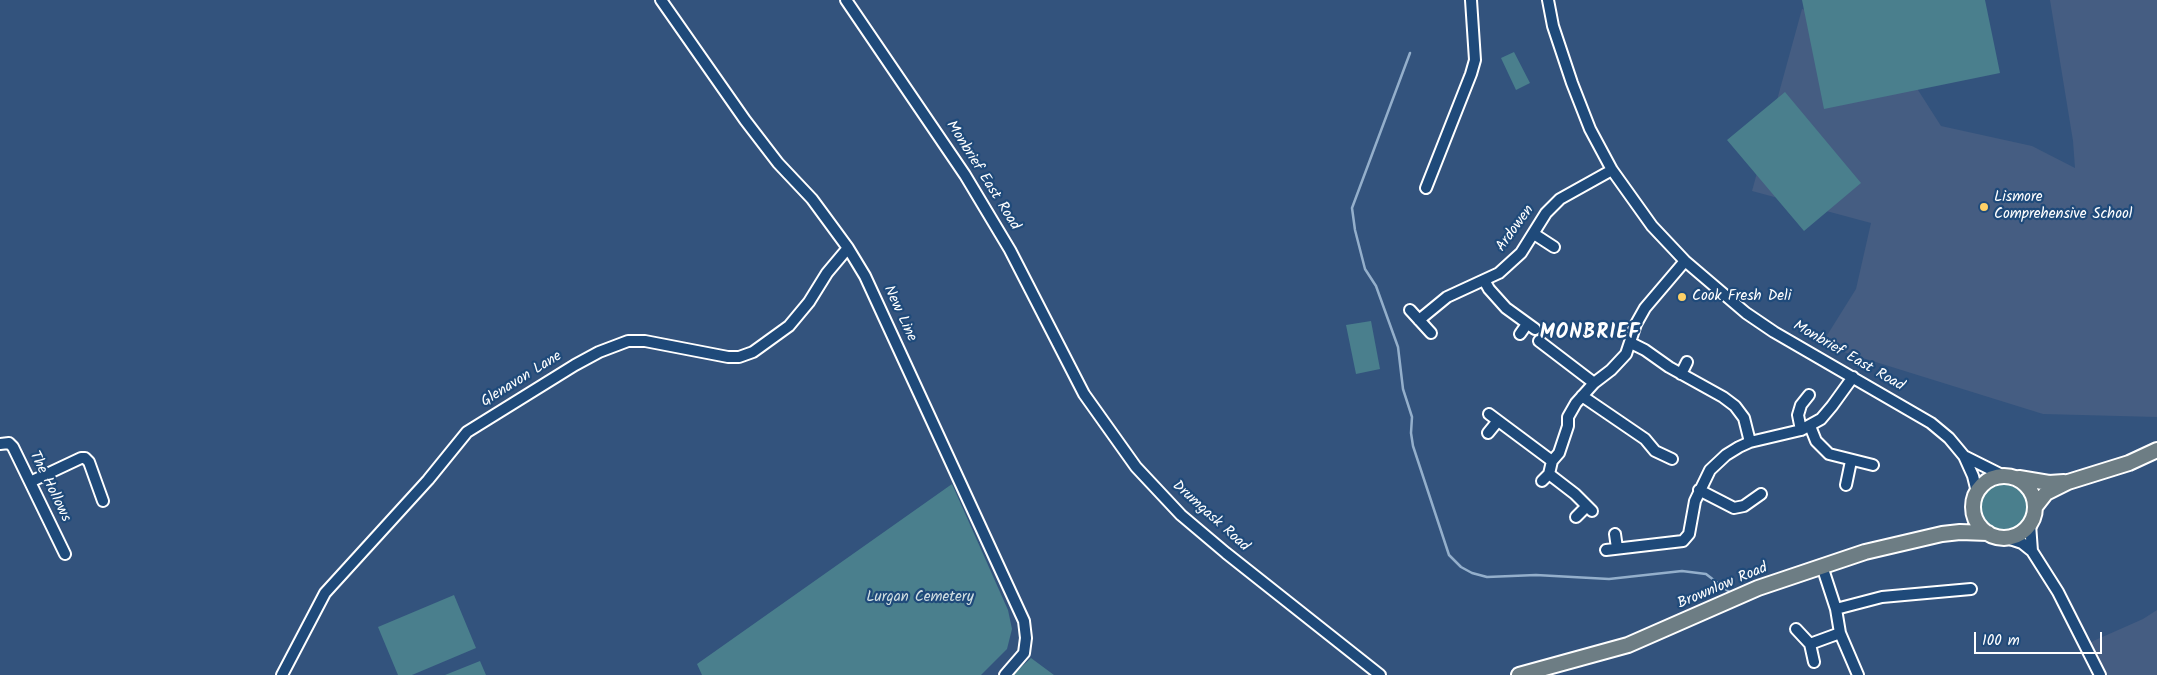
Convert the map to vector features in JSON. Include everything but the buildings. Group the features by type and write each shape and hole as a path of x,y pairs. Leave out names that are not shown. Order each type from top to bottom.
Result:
{"main road":[{"path":"2068,482 2049,482 2009,477 1985,482 1977,492 1973,507 1977,522 1988,534 2006,538 2020,534 2030,524 2035,507 2046,493 2068,482 2129,463 2157,450"},
{"path":"2009,477 2023,482 2032,493 2035,507"},
{"name":"Brownlow Road","path":"1942,534 1961,524 1973,507"},
{"name":"Brownlow Road","path":"1519,675 1628,645 1738,597 1865,552 1942,534 1960,532 1988,534"}],"street":[{"name":"New Line","path":"661,0 745,120 778,163 812,199 848,248 870,285 1024,621 1026,638 1024,653 1005,675"},
{"name":"Monbrief East Road","path":"846,0 965,174 1010,250 1075,378"},
{"path":"1426,188 1473,67 1475,51 1471,0"},
{"name":"Monbrief East Road","path":"1548,0 1553,26 1590,129 1612,170 1652,226 1685,261 1746,314 1931,422 1949,438 1964,456 1973,476 1977,492"},
{"name":"Ardowen","path":"1419,320 1447,297 1499,273 1521,253 1546,213 1560,198 1612,170"},
{"path":"1534,234 1554,247"},
{"name":"Glenavon Lane","path":"282,675 325,593 428,480 467,432 599,352 628,341 644,341 728,357 753,352 790,326 848,248"},
{"path":"1576,517 1590,509 1575,494 1545,477 1552,461 1560,453 1568,417 1582,396 1594,383 1619,363 1626,354 1636,324 1645,308 1685,261"},
{"path":"1484,280 1489,289 1506,308 1531,327 1520,334"},
{"path":"1410,310 1431,333"},
{"path":"1540,340 1594,383"},
{"path":"1631,343 1646,350 1681,374 1724,397 1735,406 1744,418 1750,442"},
{"path":"1681,374 1687,362"},
{"name":"Drumgask Road","path":"1075,378 1084,394 1136,467 1181,515 1380,675"},
{"path":"1606,550 1683,541 1689,534 1699,490 1710,470 1726,455 1750,442 1805,428 1821,419 1853,378"},
{"path":"1809,395 1801,405 1798,415 1805,428 1816,441 1828,454 1873,465"},
{"path":"1582,396 1644,439 1655,451 1672,459"},
{"path":"1489,414 1497,422 1552,461"},
{"path":"1488,433 1497,422"},
{"name":"The Hollows","path":"0,444 9,443 13,447 65,554"},
{"path":"1964,456 2009,477"},
{"path":"30,482 85,458 89,462 103,501"},
{"path":"1846,485 1851,460"},
{"path":"1699,490 1734,508 1744,506 1761,494"},
{"path":"2030,524 2032,551"},
{"path":"1615,534 1617,548"},
{"path":"2006,538 2022,543 2032,551 2058,592 2100,675"},
{"path":"1822,566 1836,609 1840,634 1861,674"},
{"path":"1836,609 1882,597 1971,589"},
{"path":"1796,630 1810,644 1814,662"},
{"path":"1810,644 1840,634"},
{"path":"1352,654 1364,675"}],"shaded area":[{"name":"Lismore Comprehensive School","path":"2050,0 2157,0 2157,417 2043,414 1821,345 1856,289 1871,223 1752,191 1802,9 1929,42 1918,90 1941,126 2032,146 2075,168 2073,141"},
{"path":"2157,610 2157,675 2107,675 2091,642 2143,619"}],"green space":[{"path":"1802,0 1985,0 2000,73 1824,109"},
{"path":"1514,52 1530,83 1516,90 1501,58"},
{"path":"1785,92 1861,183 1804,231 1727,140"},
{"path":"1371,321 1380,369 1356,374 1346,325"},
{"path":"2004,481 2022,488 2029,506 2022,524 2004,531 1986,524 1979,506 1986,488"},
{"name":"Lurgan Cemetery","path":"952,484 1008,610 1012,629 1007,649 981,675 702,675 697,664"},
{"path":"454,595 476,648 412,675 398,675 378,627"},
{"path":"1031,658 1054,675 1013,675"},
{"path":"480,661 486,675 445,675"}],"waterway":[{"path":"1410,53 1352,208 1355,230 1365,269 1376,286 1398,347 1403,389 1412,417 1411,433 1413,446 1449,555 1461,567 1472,573 1487,577 1536,575 1609,579 1682,571 1706,574 1732,594"}],"place":[{"name":"Lismore Comprehensive School","path":"1984,207"},
{"name":"Cook Fresh Deli","path":"1682,297"}],"district":[{"name":"MONBRIEF","path":"1590,335"}]}
